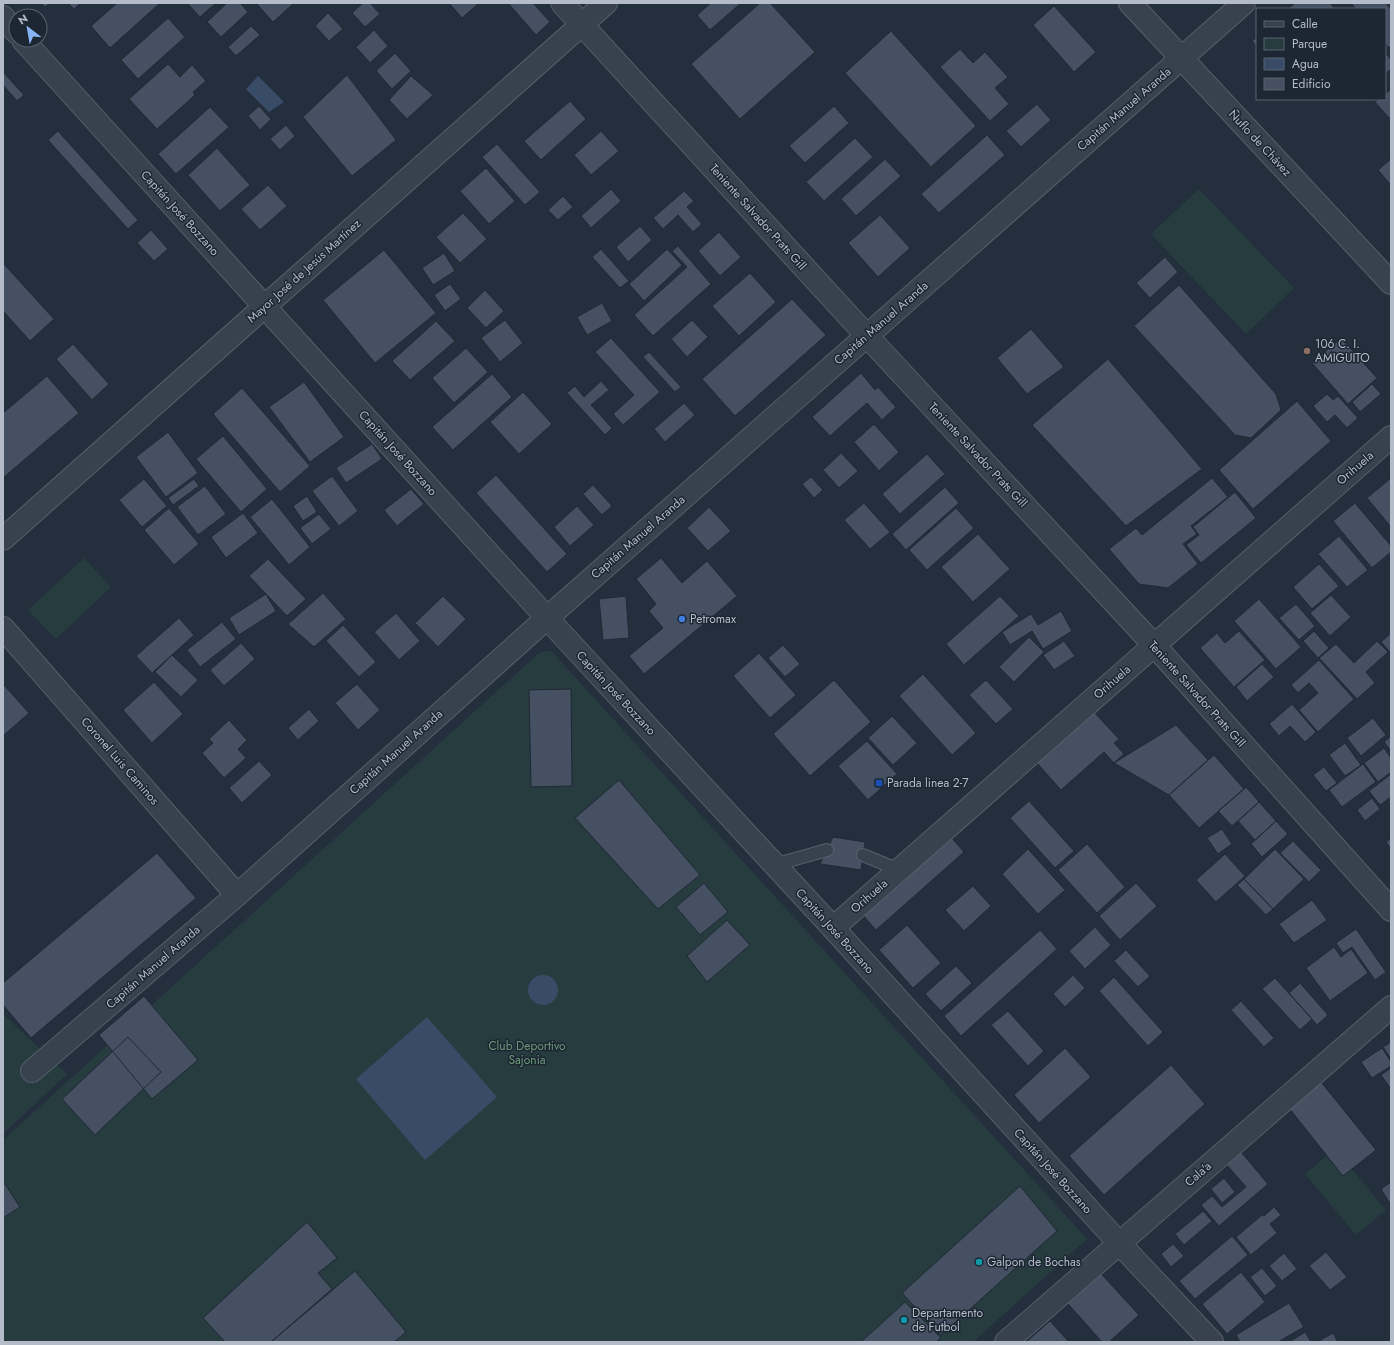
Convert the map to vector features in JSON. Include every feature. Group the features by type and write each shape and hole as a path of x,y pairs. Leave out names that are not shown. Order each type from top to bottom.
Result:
{"street":[{"name":"Teniente Salvador Prats Gill","path":"562,3 867,336 1154,645 1391,910"},
{"name":"Mayor José de Jesús Martínez","path":"3,539 606,3"},
{"name":"Ñuflo de Chávez","path":"1130,3 1391,283"},
{"name":"Capitán Manuel Aranda","path":"32,1071 237,895 546,618 1244,3"},
{"name":"Capitán José Bozzano","path":"31,48 546,618 833,928 1119,1243 1212,1342"},
{"name":"Orihuela","path":"833,928 1391,437"},
{"name":"Coronel Luis Caminos","path":"3,628 237,895"},
{"name":"Cala'a","path":"1006,1342 1391,1007"}],"lane":[{"path":"774,864 827,850"},
{"path":"863,855 899,870"}],"green space":[{"path":"1199,189 1294,288 1246,334 1151,234"},
{"path":"84,558 111,587 56,639 28,610"},
{"name":"Club Deportivo Sajonia","path":"550,651 554,654 1087,1239 973,1342 3,1342 3,1140 539,653"},
{"path":"3,1014 67,1074 3,1134"},
{"path":"1335,1149 1386,1210 1356,1235 1305,1174"}],"water":[{"path":"258,76 284,102 269,112 246,89"},
{"path":"543,975 549,976 557,984 557,996 549,1004 543,1005 537,1004 529,996 528,990 529,984 537,976"},
{"path":"427,1017 497,1097 425,1160 356,1079"}],"building":[{"path":"41,3 50,3 45,7"},
{"path":"68,3 81,3 74,9"},
{"path":"117,3 160,3 110,48 91,26"},
{"path":"187,3 216,3 200,17"},
{"path":"227,3 240,3 248,12 221,37 207,22"},
{"path":"256,3 294,3 273,22"},
{"path":"363,3 370,3 380,14 365,27 352,13"},
{"path":"449,3 479,3 462,18"},
{"path":"508,3 533,3 550,22 536,35"},
{"path":"711,3 741,3 710,30 697,15"},
{"path":"760,3 770,3 815,52 740,119 691,64"},
{"path":"1295,3 1330,3 1334,8 1289,8"},
{"path":"1351,3 1386,3 1391,9 1391,46 1389,48 1386,44 1386,8 1355,8"},
{"path":"1054,6 1096,52 1074,72 1033,25"},
{"path":"328,13 343,29 329,41 315,26"},
{"path":"168,18 185,37 138,79 121,60"},
{"path":"251,26 260,35 236,56 228,47"},
{"path":"374,30 388,46 370,63 356,47"},
{"path":"891,31 976,126 931,167 845,73"},
{"path":"1256,38 1256,46 1252,41"},
{"path":"960,49 973,63 985,52 1008,77 995,88 1009,104 990,121 940,67"},
{"path":"395,53 411,71 392,89 376,71"},
{"path":"1386,53 1391,60 1391,69 1386,73"},
{"path":"168,64 180,77 192,65 206,81 193,92 195,95 157,129 129,99"},
{"path":"3,72 24,95 17,101 3,85"},
{"path":"347,75 396,140 352,176 303,117"},
{"path":"411,76 433,95 407,119 389,100"},
{"path":"1391,89 1391,116 1389,118 1375,102 1378,100 1386,100 1386,93"},
{"path":"570,101 586,119 541,160 524,141"},
{"path":"1037,104 1051,120 1021,147 1006,131"},
{"path":"259,106 271,119 260,130 248,116"},
{"path":"834,106 849,123 805,163 789,146"},
{"path":"210,107 229,127 176,174 158,154"},
{"path":"286,125 295,136 280,150 270,139"},
{"path":"58,131 138,220 128,229 48,140"},
{"path":"601,131 619,151 591,175 574,155"},
{"path":"987,135 1005,155 939,213 921,194"},
{"path":"855,138 873,157 824,201 806,182"},
{"path":"497,144 540,192 525,205 482,157"},
{"path":"217,148 250,185 220,211 188,175"},
{"path":"885,159 901,176 856,216 841,199"},
{"path":"1391,159 1391,185 1378,170"},
{"path":"486,168 515,201 489,224 460,191"},
{"path":"268,185 287,206 260,230 241,209"},
{"path":"611,189 621,201 591,228 581,216"},
{"path":"684,191 694,201 687,207 702,224 693,232 678,215 663,229 653,218"},
{"path":"563,196 573,207 558,220 548,210"},
{"path":"463,213 487,239 460,263 436,237"},
{"path":"880,215 910,248 878,277 848,243"},
{"path":"640,226 652,240 628,262 616,247"},
{"path":"151,230 168,249 154,261 137,243"},
{"path":"719,232 741,257 720,276 698,251"},
{"path":"678,246 711,284 653,336 634,315 687,267 672,251"},
{"path":"601,249 629,281 620,288 592,257"},
{"path":"667,249 682,265 644,301 629,284"},
{"path":"384,250 436,313 375,363 323,300"},
{"path":"444,253 455,271 433,285 422,268"},
{"path":"1165,257 1178,272 1150,298 1136,283"},
{"path":"3,263 54,319 30,341 3,311"},
{"path":"750,273 776,302 739,336 712,306"},
{"path":"450,284 461,299 445,311 434,295"},
{"path":"1179,285 1276,394 1281,410 1251,438 1235,435 1134,326"},
{"path":"485,290 504,311 486,328 467,308"},
{"path":"792,299 826,335 735,416 702,379"},
{"path":"602,303 612,321 587,335 577,317"},
{"path":"505,320 523,343 500,362 481,338"},
{"path":"692,320 708,337 687,357 671,339"},
{"path":"436,321 455,341 410,380 392,361"},
{"path":"1031,329 1064,367 1027,394 997,358"},
{"path":"611,338 660,392 623,425 613,414 634,395 595,352"},
{"path":"1341,338 1377,378 1348,404 1312,363"},
{"path":"73,344 109,384 92,400 56,359"},
{"path":"466,348 488,372 454,403 432,378"},
{"path":"649,352 681,387 675,392 643,357"},
{"path":"1108,359 1202,469 1126,526 1032,425"},
{"path":"861,373 875,390 878,387 896,407 882,420 867,403 830,436 812,417"},
{"path":"492,374 512,397 453,450 432,427"},
{"path":"47,376 79,413 3,478 3,413"},
{"path":"601,381 609,390 591,405 612,428 605,435 567,393 575,386 584,397"},
{"path":"304,382 344,437 310,462 269,407"},
{"path":"1372,384 1381,394 1360,412 1352,402"},
{"path":"242,388 310,466 280,492 213,414"},
{"path":"523,392 552,424 519,454 490,422"},
{"path":"1327,394 1333,400 1338,396 1358,418 1347,428 1335,415 1327,422 1313,406"},
{"path":"1297,401 1331,441 1253,509 1219,470"},
{"path":"684,403 695,415 665,442 654,429"},
{"path":"874,424 899,452 879,471 854,442"},
{"path":"168,432 198,473 166,497 136,457"},
{"path":"223,436 267,489 241,512 196,459"},
{"path":"372,444 382,459 346,483 336,468"},
{"path":"841,453 858,471 839,488 823,470"},
{"path":"927,454 945,474 900,514 882,494"},
{"path":"496,475 567,554 547,572 476,493"},
{"path":"332,476 358,511 339,526 312,491"},
{"path":"811,477 823,490 814,498 802,484"},
{"path":"1212,478 1228,497 1191,526 1197,534 1183,544 1198,564 1168,588 1139,584 1109,549 1136,528 1142,535"},
{"path":"1391,478 1391,527 1367,498"},
{"path":"144,479 167,506 142,527 119,500"},
{"path":"194,479 199,486 173,505 168,498"},
{"path":"593,485 612,506 602,515 583,494"},
{"path":"205,486 226,514 198,535 177,507"},
{"path":"945,487 959,503 906,550 892,534"},
{"path":"411,489 424,504 397,526 384,510"},
{"path":"1235,492 1256,518 1201,563 1186,545 1199,535 1193,527"},
{"path":"307,496 317,512 303,521 293,506"},
{"path":"272,499 310,547 289,565 250,517"},
{"path":"864,503 890,532 870,549 844,520"},
{"path":"1355,503 1391,546 1391,552 1372,568 1333,521"},
{"path":"577,506 594,525 570,546 554,527"},
{"path":"709,507 731,531 708,551 687,528"},
{"path":"169,508 199,544 174,565 144,530"},
{"path":"956,508 974,528 927,570 909,550"},
{"path":"243,513 258,533 226,558 211,537"},
{"path":"319,514 331,529 312,544 300,528"},
{"path":"978,534 1010,569 973,602 941,567"},
{"path":"1339,536 1368,570 1347,587 1318,554"},
{"name":"Petromax","path":"661,558 682,583 707,561 737,596 644,674 629,656 663,628 649,611 656,604 636,579"},
{"path":"268,559 306,599 287,616 249,576"},
{"path":"1319,564 1339,586 1312,609 1293,587"},
{"path":"323,593 346,619 314,647 288,624"},
{"path":"266,594 276,611 239,635 229,618"},
{"path":"1331,595 1351,617 1330,636 1310,613"},
{"path":"443,596 466,619 438,647 415,623"},
{"path":"626,596 629,638 603,640 599,599"},
{"path":"1000,596 1019,616 964,665 946,644"},
{"path":"1259,599 1301,647 1276,669 1234,621"},
{"path":"1296,604 1315,626 1299,640 1279,618"},
{"path":"1061,611 1072,631 1043,649 1032,631 1010,645 1002,632 1031,614 1038,625"},
{"path":"396,613 420,641 399,660 374,632"},
{"path":"179,618 194,635 152,673 136,656"},
{"path":"222,622 236,639 200,667 187,650"},
{"path":"343,625 376,662 359,677 326,641"},
{"path":"1239,631 1265,660 1234,687 1200,648 1217,633 1225,643"},
{"path":"1314,631 1329,648 1318,658 1303,641"},
{"path":"1391,633 1391,653 1381,642"},
{"path":"1029,637 1044,652 1014,682 999,667"},
{"path":"1064,641 1075,656 1054,670 1043,655"},
{"path":"1377,641 1388,652 1366,672 1375,683 1357,699 1319,658 1336,644 1354,663"},
{"path":"241,643 255,659 224,686 210,670"},
{"path":"783,645 800,664 785,677 768,658"},
{"path":"759,653 796,695 770,718 733,676"},
{"path":"172,655 198,680 181,697 155,672"},
{"path":"1319,660 1354,699 1318,732 1299,710 1318,693 1309,683 1298,693 1291,685"},
{"path":"1262,664 1274,677 1247,701 1236,687"},
{"path":"923,674 976,733 952,755 899,696"},
{"path":"834,680 871,722 810,776 773,734"},
{"path":"986,680 1013,709 996,724 969,695"},
{"path":"154,682 183,714 152,743 123,710"},
{"path":"3,684 29,713 3,736"},
{"path":"357,684 380,710 358,730 335,703"},
{"path":"571,689 572,786 531,787 529,690"},
{"path":"1292,704 1316,732 1305,742 1290,726 1279,736 1269,724"},
{"path":"309,709 319,721 298,740 288,728"},
{"path":"1094,712 1119,739 1114,743 1124,754 1114,763 1104,752 1061,790 1037,763"},
{"path":"892,716 917,743 893,765 868,738"},
{"path":"1373,718 1386,735 1361,756 1347,738"},
{"path":"229,720 247,740 238,749 246,758 224,778 202,753 213,743 209,739"},
{"path":"1176,725 1208,760 1169,795 1114,763"},
{"path":"1391,736 1391,751 1384,742"},
{"path":"867,741 897,774 868,800 838,766"},
{"path":"1345,743 1361,765 1345,776 1329,755"},
{"path":"1384,748 1391,758 1391,772 1378,782 1364,763"},
{"path":"1214,755 1244,789 1199,828 1169,795"},
{"path":"259,761 272,775 242,803 229,788"},
{"path":"1363,764 1376,782 1342,807 1329,790"},
{"path":"1324,767 1337,783 1326,791 1313,775"},
{"path":"1391,774 1391,797 1380,805 1369,791"},
{"path":"619,780 700,875 658,909 575,818"},
{"path":"1246,787 1259,802 1232,826 1218,811"},
{"path":"1372,798 1380,809 1365,821 1357,810"},
{"path":"1029,801 1074,851 1055,868 1010,818"},
{"path":"1259,802 1276,821 1255,840 1238,821"},
{"path":"1276,821 1288,834 1262,857 1251,844"},
{"path":"1222,829 1232,844 1218,854 1207,838"},
{"path":"950,836 964,852 876,930 862,914"},
{"path":"833,837 865,842 861,870 820,864"},
{"path":"1391,838 1391,849 1386,842"},
{"path":"1293,841 1321,870 1309,882 1280,853"},
{"path":"1087,844 1125,887 1097,913 1058,870"},
{"path":"1028,849 1065,890 1038,914 1002,874"},
{"path":"1275,849 1304,879 1273,909 1244,879"},
{"path":"157,853 196,898 31,1038 3,1005 3,983"},
{"path":"1225,854 1245,876 1216,902 1196,880"},
{"path":"1244,879 1273,909 1266,915 1237,885"},
{"path":"704,883 728,912 700,935 676,907"},
{"path":"1136,883 1157,906 1120,940 1099,916"},
{"path":"973,886 991,906 964,931 945,910"},
{"path":"1312,900 1327,920 1294,943 1279,924"},
{"path":"727,920 750,945 707,982 687,956"},
{"path":"907,925 941,963 913,988 879,950"},
{"path":"1095,927 1111,945 1085,969 1069,951"},
{"path":"1356,929 1386,972 1375,980 1352,947 1343,953 1336,943"},
{"path":"1040,930 1057,949 961,1036 944,1016"},
{"path":"1334,947 1341,957 1351,949 1368,973 1330,1001 1306,968"},
{"path":"1126,950 1150,976 1138,987 1114,961"},
{"path":"956,966 972,983 941,1011 925,994"},
{"path":"1073,975 1085,988 1065,1007 1053,994"},
{"path":"1114,977 1163,1032 1148,1046 1099,991"},
{"path":"1275,978 1312,1019 1300,1030 1262,989"},
{"path":"1300,983 1328,1015 1317,1025 1289,993"},
{"path":"144,996 198,1060 152,1099 99,1035"},
{"path":"1241,1001 1274,1038 1264,1047 1231,1010"},
{"path":"1008,1011 1044,1051 1028,1066 991,1025"},
{"path":"128,1037 161,1072 95,1135 62,1099"},
{"path":"1391,1042 1391,1059 1383,1047"},
{"path":"1065,1048 1091,1077 1039,1123 1014,1095"},
{"path":"1382,1048 1391,1062 1391,1066 1372,1078 1361,1062"},
{"path":"1171,1065 1205,1104 1104,1195 1069,1156"},
{"path":"1391,1068 1391,1089 1381,1075"},
{"path":"1321,1082 1376,1150 1343,1176 1289,1108"},
{"path":"1241,1152 1268,1184 1219,1226 1201,1205 1212,1196 1222,1207 1246,1187 1226,1164"},
{"path":"1224,1178 1235,1192 1222,1203 1211,1189"},
{"path":"3,1181 20,1207 3,1218"},
{"path":"1391,1182 1391,1201 1389,1202 1381,1189"},
{"name":"Galpon de Bochas","path":"1020,1186 1057,1231 941,1335 902,1293"},
{"path":"1274,1207 1281,1215 1270,1224 1277,1233 1251,1255 1236,1237"},
{"path":"1203,1211 1212,1221 1184,1245 1175,1234"},
{"path":"307,1222 337,1258 318,1273 332,1289 271,1342 225,1342 203,1318"},
{"path":"1232,1236 1248,1255 1195,1299 1179,1281"},
{"path":"1173,1244 1184,1256 1171,1267 1161,1254"},
{"path":"1326,1252 1347,1277 1330,1290 1309,1266"},
{"path":"1284,1253 1297,1269 1282,1281 1269,1266"},
{"path":"1094,1266 1139,1315 1109,1342 1102,1342 1061,1296"},
{"path":"1262,1268 1277,1286 1265,1296 1250,1277"},
{"path":"355,1271 406,1332 394,1342 271,1342"},
{"path":"1241,1272 1265,1302 1227,1334 1202,1304"},
{"name":"Departamento de Futbol","path":"905,1302 941,1338 936,1342 861,1342"},
{"path":"1289,1303 1304,1327 1278,1342 1240,1342 1236,1335"},
{"path":"1050,1321 1069,1342 1026,1342"},
{"path":"1305,1332 1311,1342 1289,1342"},
{"path":"1333,1333 1338,1342 1317,1342"}],"place":[{"name":"106 C. I. AMIGUITO","path":"1307,351"},
{"name":"Petromax","path":"682,619"},
{"name":"Parada linea 2-7","path":"879,783"},
{"name":"Galpon de Bochas","path":"979,1262"},
{"name":"Departamento de Futbol","path":"904,1320"}]}
